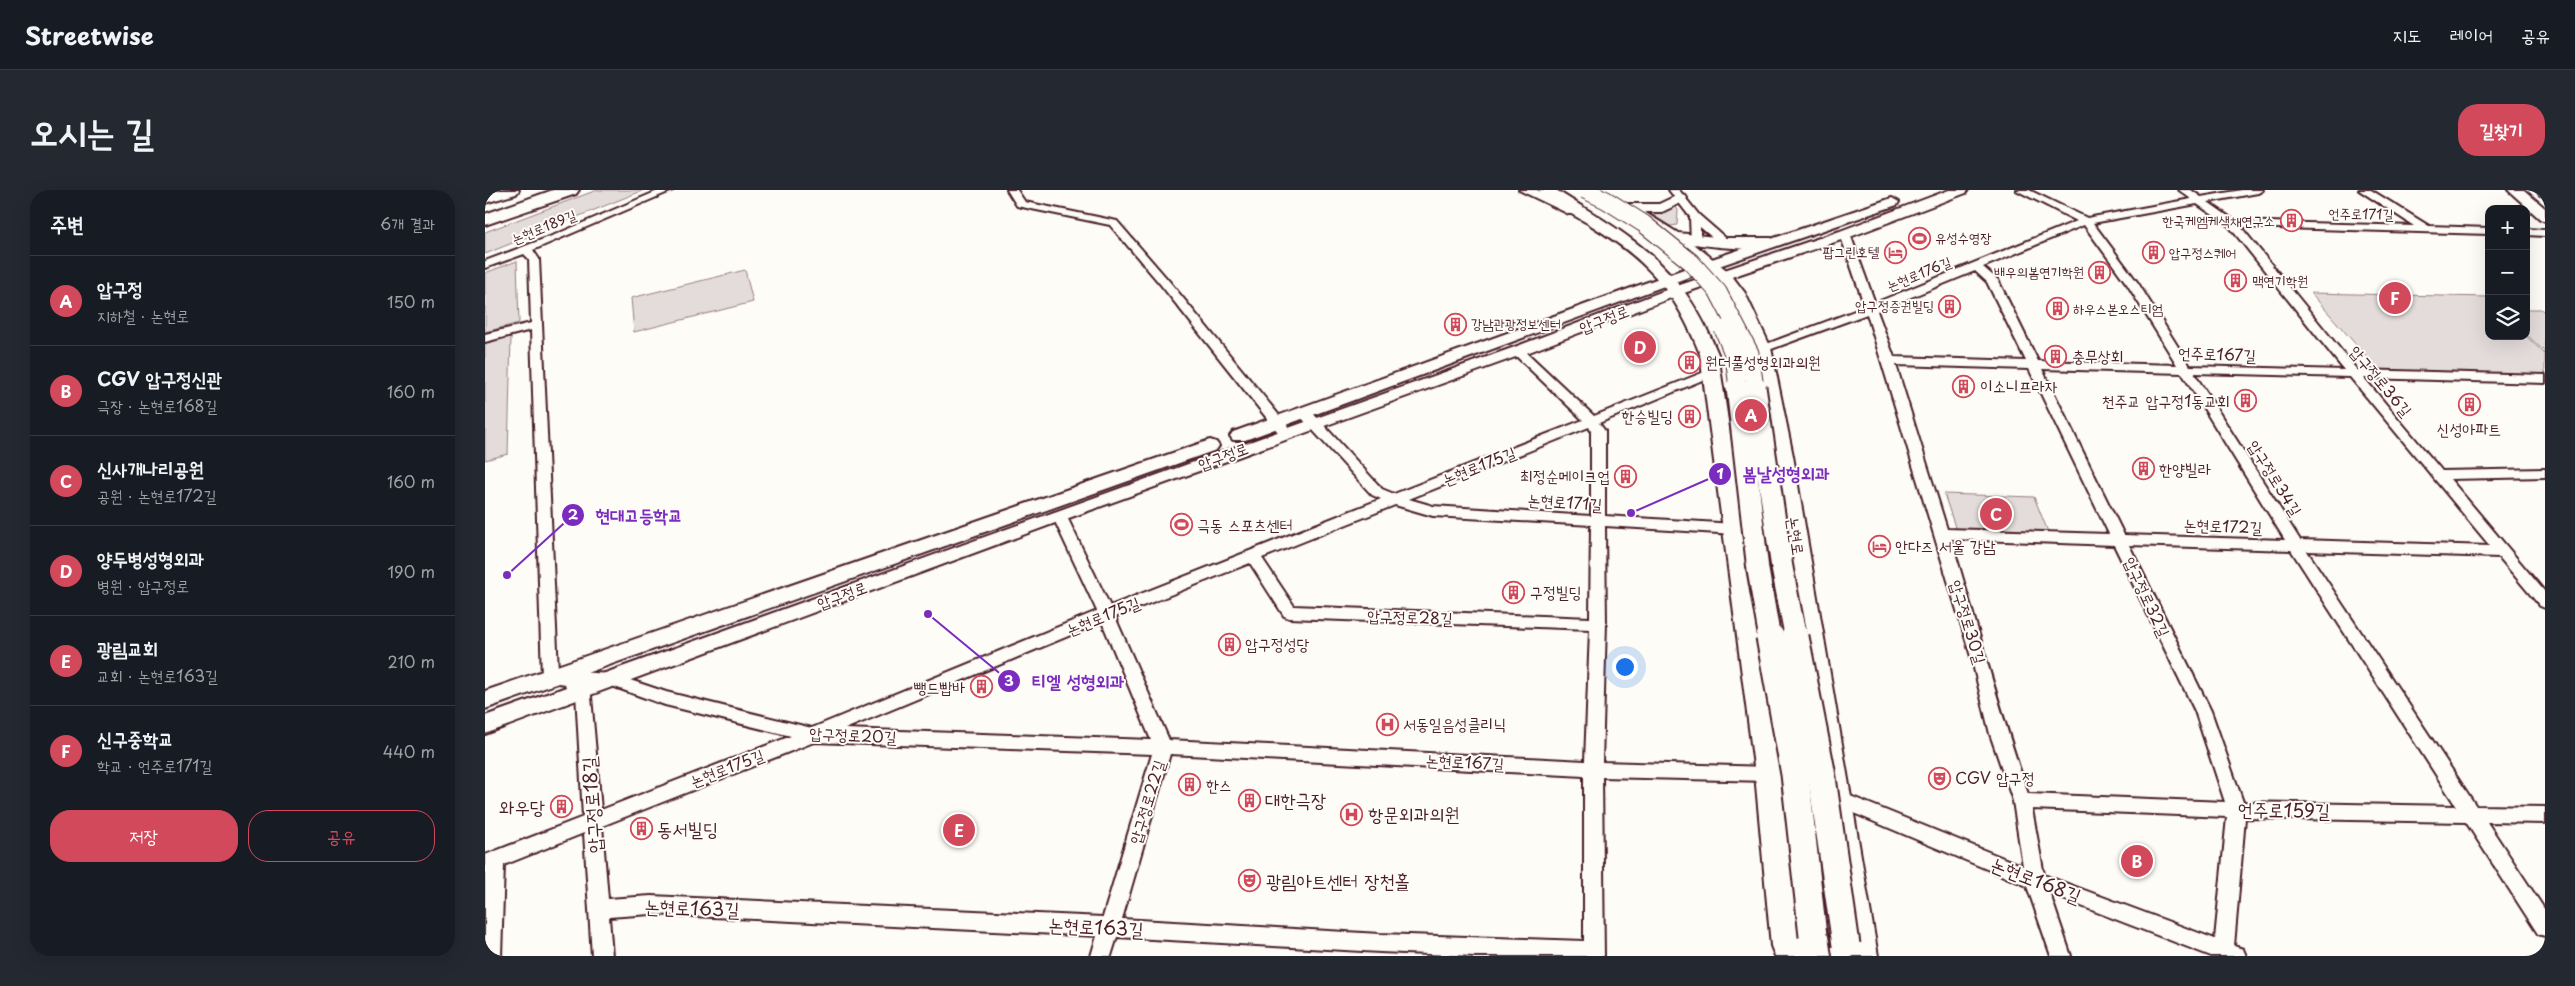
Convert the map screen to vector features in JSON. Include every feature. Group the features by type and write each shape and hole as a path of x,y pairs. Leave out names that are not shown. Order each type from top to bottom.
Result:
{"highway":[{"path":"485,198 510,190"},
{"path":"485,220 570,190"}],"main road":[{"path":"1526,190 1587,216"},
{"path":"1546,190 1637,248 1675,285 1702,332 1711,370 1735,530 1768,774 1786,946 1808,949 1795,774 1758,570 1734,356 1722,326 1704,296 1680,267 1625,222 1567,190"},
{"name":"논현로","path":"1585,190 1607,200 1644,224 1691,262 1718,292 1750,353 1782,568 1821,771 1852,952"},
{"name":"논현로","path":"1598,190 1672,235 1717,269 1739,297 1762,351 1783,456 1838,799 1852,952"},
{"name":"압구정로","path":"485,700 1281,428 1675,285 1717,269 1771,243 1927,190"},
{"name":"압구정로","path":"1717,269 1845,234 1961,190"},
{"path":"2515,190 2545,216"},
{"path":"1627,208 1662,208 1677,194"},
{"path":"1672,235 1695,240 1725,243 1771,243"},
{"name":"압구정로","path":"1309,418 1518,351 1675,285"},
{"path":"1711,370 1718,359 1741,362 1755,360 1762,351"},
{"path":"1711,370 1716,375 1729,370 1750,370 1768,380"},
{"name":"압구정로","path":"485,725 1059,515 1281,428"}],"street":[{"name":"논현로189길","path":"485,265 527,250 669,190"},
{"path":"1012,190 1021,204 1113,223 1165,283 1281,428"},
{"name":"압구정로34길","path":"2021,190 2086,222 2132,283 2296,546 2545,927"},
{"name":"압구정로36길","path":"2184,190 2233,224 2354,374 2545,602"},
{"name":"논현로176길","path":"1762,351 2086,222 2258,190"},
{"path":"2364,190 2426,230"},
{"path":"1677,194 1695,217 1725,243"},
{"path":"1695,217 1695,240"},
{"name":"언주로171길","path":"2233,224 2485,231"},
{"path":"2530,232 2545,232"},
{"name":"압구정로30길","path":"1845,234 1889,361 1980,660 1999,734 2022,801 2035,880 2061,956"},
{"path":"527,250 534,259 550,677 584,690"},
{"name":"압구정로32길","path":"1977,267 1992,280 2203,711 2237,810 2230,953"},
{"path":"485,338 536,325"},
{"path":"1518,351 1591,420 1598,431 1598,624 1593,769 1594,954"},
{"name":"언주로167길","path":"1889,361 2545,379"},
{"name":"논현로175길","path":"491,956 490,862 813,735 1106,614 1395,500 1711,370"},
{"name":"논현로171길","path":"1309,418 1377,492 1395,500 1433,511 1735,530"},
{"path":"2438,475 2545,473"},
{"name":"압구정로22길","path":"1059,515 1106,614 1163,748 1101,956"},
{"name":"논현로172길","path":"1942,534 2503,552"},
{"name":"압구정로28길","path":"1253,555 1289,612 1598,624"},
{"name":"압구정로20길","path":"550,677 612,680 665,698 813,735 1163,748"},
{"name":"압구정로18길","path":"584,690 602,956"},
{"name":"논현로167길","path":"1163,748 1593,769 1768,774"},
{"name":"논현로168길","path":"1838,799 2035,880 2230,953"},
{"name":"언주로159길","path":"2022,801 2237,810 2545,815"},
{"name":"논현로163길","path":"599,909 651,904 1594,954"}],"shaded area":[{"path":"597,190 644,190 485,254 485,232"},
{"path":"1674,204 1678,210 1677,225 1670,226 1649,213 1663,212"},
{"path":"517,261 519,323 485,332 485,273"},
{"path":"745,270 753,302 634,332 631,298"},
{"path":"2311,293 2485,297 2485,340 2530,340 2545,354 2545,374 2378,370"},
{"path":"2530,309 2541,309 2545,313 2545,352 2530,338"},
{"path":"511,337 508,454 485,460 485,343"},
{"path":"1944,494 2034,497 2049,534 1956,530"}],"place":[{"name":"한국케엠케색채연구소","path":"2291,221"},
{"name":"유성수영장","path":"1919,238"},
{"name":"팝그린호텔","path":"1895,252"},
{"name":"압구정스퀘어","path":"2153,253"},
{"name":"배우의봄연기학원","path":"2100,272"},
{"name":"맥연기학원","path":"2236,281"},
{"name":"신구중학교","path":"2395,298"},
{"name":"압구정증권빌딩","path":"1950,306"},
{"name":"하우스본오스티엄","path":"2057,309"},
{"name":"강남관광정보센터","path":"1455,324"},
{"name":"양두병성형외과","path":"1640,347"},
{"name":"충무상회","path":"2056,356"},
{"name":"원더풀성형외과의원","path":"1689,362"},
{"name":"이소니프라자","path":"1964,386"},
{"name":"천주교 압구정1동교회","path":"2246,401"},
{"name":"신성아파트","path":"2469,405"},
{"name":"압구정","path":"1751,415"},
{"name":"한승빌딩","path":"1689,416"},
{"name":"한양빌라","path":"2143,469"},
{"name":"최정순메이크업","path":"1626,476"},
{"name":"봄날성형외과","path":"1631,513"},
{"name":"신사개나리공원","path":"1996,514"},
{"name":"극동 스포츠센터","path":"1181,525"},
{"name":"안다즈 서울 강남","path":"1879,546"},
{"name":"현대고등학교","path":"507,575"},
{"name":"구정빌딩","path":"1514,592"},
{"name":"티엘 성형외과","path":"928,614"},
{"name":"압구정성당","path":"1229,644"},
{"name":"뺑드빱바","path":"981,687"},
{"name":"서동일음성클리닉","path":"1387,724"},
{"name":"CGV 압구정","path":"1939,778"},
{"name":"한스","path":"1190,785"},
{"name":"대한극장","path":"1249,800"},
{"name":"와우당","path":"561,807"},
{"name":"항문외과의원","path":"1352,814"},
{"name":"동서빌딩","path":"641,829"},
{"name":"광림교회","path":"959,830"},
{"name":"CGV 압구정신관","path":"2137,861"},
{"name":"광림아트센터 장천홀","path":"1250,881"}]}
